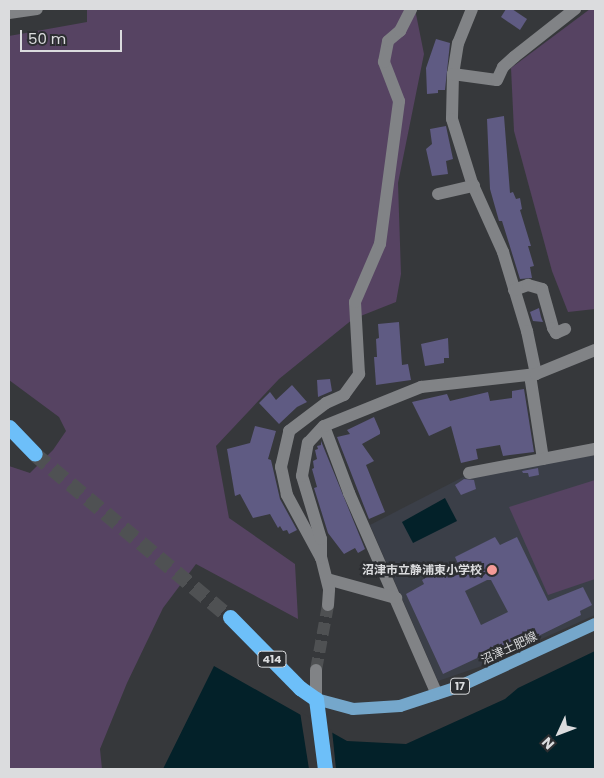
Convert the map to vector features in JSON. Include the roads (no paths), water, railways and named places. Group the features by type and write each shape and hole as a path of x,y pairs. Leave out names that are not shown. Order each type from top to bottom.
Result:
{"highway":[{"path":"9,427 35,454"},
{"name":"414","path":"230,617 300,688 316,699"},
{"path":"316,699 325,769"}],"main road":[{"name":"沼津土肥線","path":"316,699 353,709 400,706 458,687 595,624"}],"street":[{"path":"9,13 37,9"},
{"path":"321,558 287,495 281,467 289,431 326,403 344,395 359,374 355,302 380,244 399,101 384,62 388,41 400,31 411,9"},
{"path":"472,9 472,14 458,43 453,74 452,119 474,186 504,252 527,332 544,458"},
{"path":"453,74 497,80 503,67 575,9"},
{"path":"438,194 474,186"},
{"path":"514,290 528,285 542,289 553,328 556,332 565,329"},
{"path":"328,605 329,589 321,558 321,539 302,476 308,443 324,426 421,387 533,375 595,350"},
{"path":"324,426 350,493 437,694"},
{"path":"469,473 595,449"},
{"path":"326,579 396,598"},
{"path":"316,670 316,699"}],"water":[{"path":"445,498 457,521 413,543 402,522"},
{"path":"595,651 595,769 163,769 214,666 347,741 406,744 505,699 518,688"}],"tunnel":[{"path":"35,454 230,617"},
{"path":"316,670 328,605"}],"place":[{"name":"沼津市立静浦東小学校","path":"492,570"}]}
